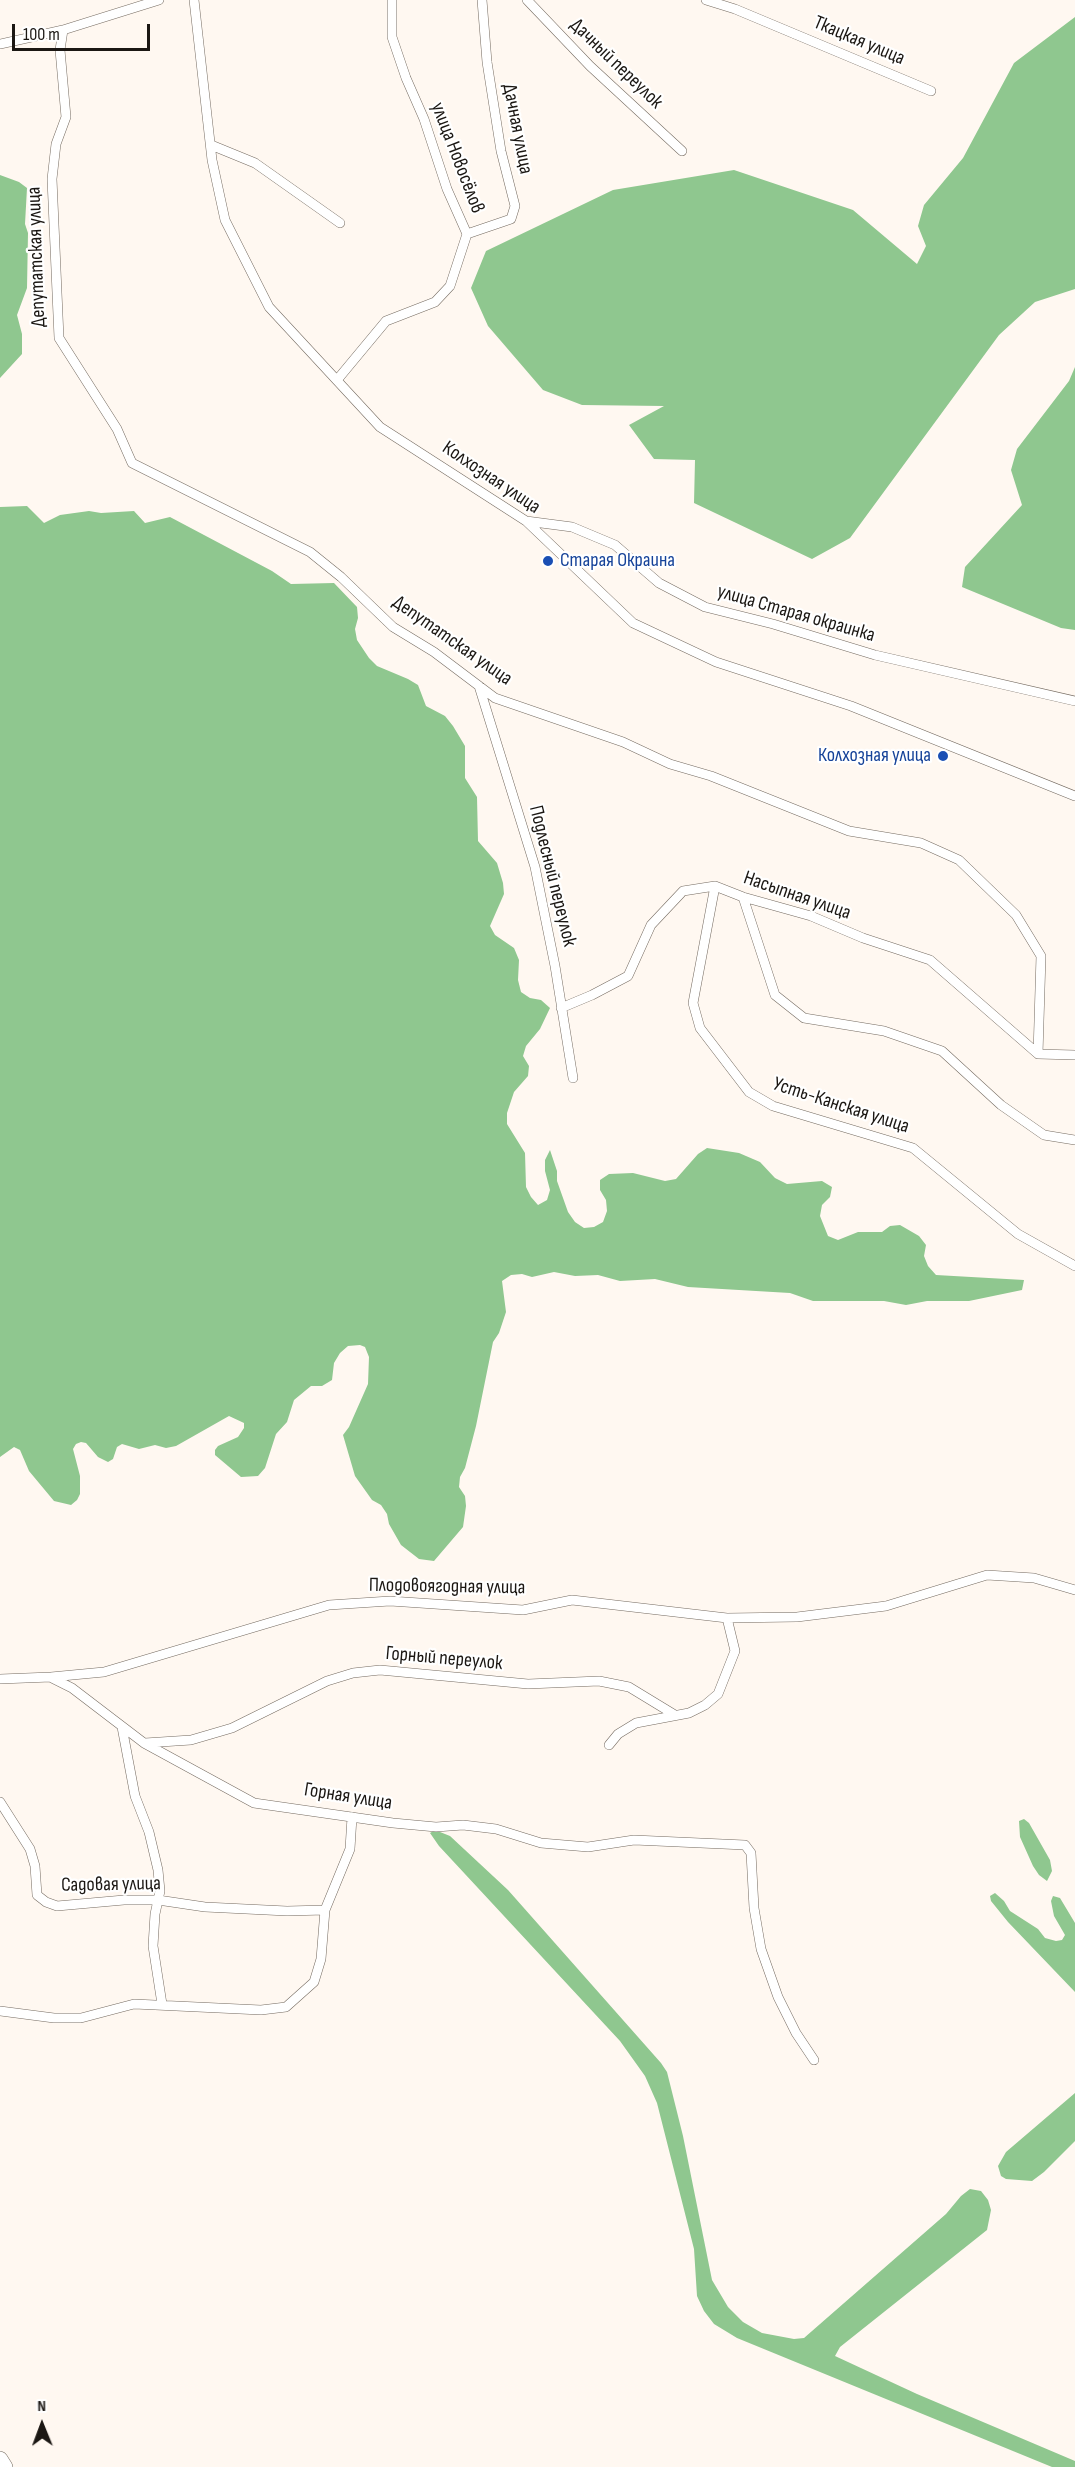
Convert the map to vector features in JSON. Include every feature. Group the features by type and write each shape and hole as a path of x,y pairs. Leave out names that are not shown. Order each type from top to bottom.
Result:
{"main road":[{"path":"0,2459 5,2467"}],"street":[{"path":"0,44 63,30 159,0"},
{"name":"Колхозная улица","path":"194,0 211,145 225,220 269,307 380,427 526,521 633,623 716,662 851,706 1075,796"},
{"name":"улица Новосёлов","path":"338,380 386,321 435,302 450,286 468,234 447,189 424,119 406,78 392,37 392,0"},
{"name":"Дачная улица","path":"468,234 511,219 515,206 499,140 487,62 482,0"},
{"name":"Дачный переулок","path":"527,0 590,66 682,151"},
{"name":"Ткацкая улица","path":"706,0 735,9 931,91"},
{"name":"Депутатская улица","path":"63,30 60,50 66,117 56,144 52,179 59,338 117,429 132,463 310,552 341,577 393,627 434,652 495,698 623,742 670,764 711,776 849,831 921,843 959,860 1017,915 1041,956 1038,1054"},
{"path":"211,145 255,163 340,223"},
{"name":"улица Старая окраинка","path":"526,521 572,527 615,546 660,583 705,607 772,624 875,655 1075,701"},
{"name":"Подлесный переулок","path":"479,686 535,867 573,1078"},
{"name":"Насыпная улица","path":"561,1008 628,976 651,925 683,891 715,886 743,897 811,916 863,938 930,960 1038,1054"},
{"name":"Усть-Канская улица","path":"715,886 693,1003 700,1028 749,1092 783,1109 913,1148 1018,1234 1075,1266"},
{"path":"743,897 775,995 804,1018 884,1031 942,1051 1000,1104 1044,1135 1075,1140"},
{"path":"1038,1054 1075,1055"},
{"name":"Плодовоягодная улица","path":"0,1679 104,1672 329,1605 390,1601 523,1610 572,1600 727,1618 797,1617 886,1606 987,1575 1034,1578 1075,1590"},
{"path":"609,1745 618,1734 636,1723 689,1713 705,1705 718,1694 735,1651 727,1618"},
{"name":"Горный переулок","path":"144,1743 191,1740 232,1728 327,1681 353,1673 380,1670 528,1684 599,1681 630,1687 675,1714"},
{"name":"Горная улица","path":"51,1677 72,1688 144,1743 254,1803 352,1818 436,1827 463,1825 496,1829 541,1843 588,1847 634,1840 745,1845 751,1853 754,1908 761,1949 778,1997 796,2033 814,2060"},
{"path":"122,1727 135,1796 154,1852 160,1891 153,1946 162,2004"},
{"name":"Садовая улица","path":"0,1802 30,1849 35,1866 37,1895 57,1906 124,1900 158,1900 205,1907 326,1910"},
{"path":"0,2011 54,2018 81,2018 134,2004 261,2010 286,2007 314,1982 321,1959 326,1910 350,1849 352,1818"}],"green space":[{"path":"1075,17 1075,289 1035,302 999,335 850,538 812,559 694,503 695,460 654,459 629,425 664,406 582,405 543,390 488,326 471,288 486,251 613,190 734,170 853,210 917,264 926,246 918,226 924,205 963,158 1014,63"},
{"path":"0,175 19,182 27,188 25,224 28,233 27,288 17,315 22,334 22,354 0,378"},
{"path":"1075,367 1075,630 1061,628 962,587 965,567 1022,505 1011,470 1017,449 1069,381"},
{"path":"27,506 44,523 60,515 89,511 101,513 134,511 145,523 170,517 272,571 291,584 334,583 357,607 358,618 355,629 357,640 369,658 377,666 418,685 426,706 445,716 453,726 465,746 465,778 477,797 478,841 497,863 503,883 504,894 490,926 495,935 514,948 519,960 518,980 521,992 530,998 541,1000 550,1008 540,1029 526,1046 523,1056 529,1066 528,1076 514,1092 507,1113 507,1124 525,1153 526,1187 538,1205 547,1200 550,1190 545,1171 545,1160 550,1150 557,1171 557,1181 568,1212 575,1222 584,1228 594,1227 603,1222 607,1211 606,1200 600,1190 600,1180 609,1174 633,1173 665,1181 676,1179 698,1154 707,1148 739,1153 760,1162 775,1178 787,1184 822,1181 832,1187 830,1197 822,1205 820,1216 828,1236 838,1240 858,1232 882,1232 890,1226 900,1225 919,1236 926,1245 924,1256 928,1266 936,1275 1024,1280 1022,1290 969,1301 927,1301 906,1305 884,1301 813,1301 790,1293 688,1287 655,1279 620,1281 598,1275 575,1276 554,1272 532,1277 522,1274 511,1275 502,1281 506,1312 499,1333 493,1342 476,1426 465,1468 460,1477 459,1487 465,1496 466,1506 463,1527 434,1561 419,1559 401,1545 381,1505 372,1500 355,1476 343,1435 349,1427 368,1384 369,1357 365,1347 360,1345 348,1346 340,1353 334,1363 332,1380 322,1386 311,1386 294,1400 287,1422 276,1434 265,1468 258,1476 241,1477 215,1455 218,1446 238,1437 244,1428 244,1423 229,1416 176,1446 166,1448 155,1445 139,1449 122,1444 117,1447 113,1459 108,1462 98,1457 86,1443 76,1444 73,1449 80,1476 80,1494 71,1505 54,1501 29,1471 20,1450 14,1447 0,1457 0,507"},
{"path":"1024,1819 1029,1823 1050,1860 1052,1871 1047,1881 1033,1866 1020,1837 1019,1821"},
{"path":"435,1830 450,1836 508,1890 667,2072 683,2136 712,2280 728,2307 743,2322 762,2333 794,2339 804,2338 946,2214 961,2196 970,2189 981,2191 988,2200 991,2210 987,2230 840,2347 835,2356 917,2394 1075,2461 1075,2467 1052,2467 737,2338 714,2324 704,2311 697,2296 694,2249 657,2103 645,2076 620,2041 439,1846 430,1833"},
{"path":"995,1893 1010,1911 1038,1929 1045,1938 1056,1941 1062,1940 1065,1935 1054,1916 1051,1901 1053,1896 1060,1898 1075,1923 1075,1992 991,1901 990,1896"},
{"path":"1075,2093 1075,2141 1032,2181 1006,2179 1001,2176 998,2166 1006,2152"}],"place":[{"name":"Старая Окраина","path":"548,561"},
{"name":"Колхозная улица","path":"943,756"}]}
